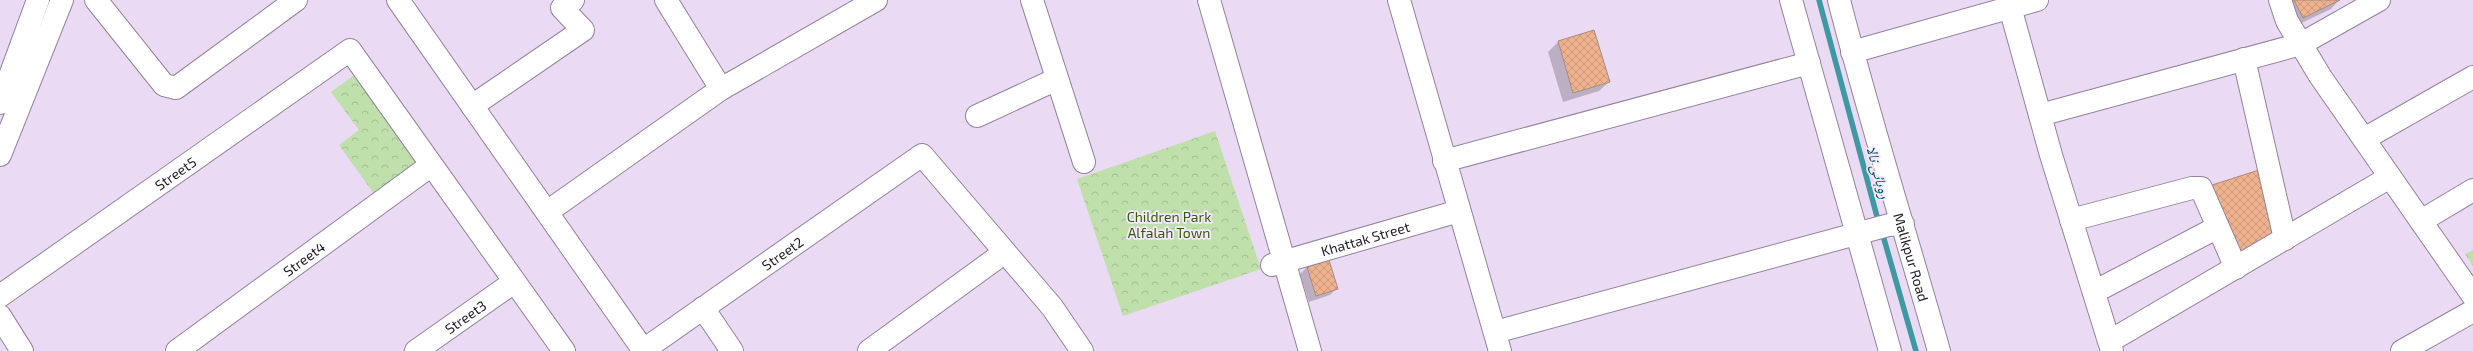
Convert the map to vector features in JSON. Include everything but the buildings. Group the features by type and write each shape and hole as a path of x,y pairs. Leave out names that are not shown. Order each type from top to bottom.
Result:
{"street":[{"path":"0,103 13,74 38,0"},
{"path":"0,155 13,74 62,0"},
{"path":"96,0 164,86 176,88 296,0"},
{"path":"398,0 643,351"},
{"path":"472,106 583,30 562,8 573,0"},
{"path":"666,0 721,89"},
{"path":"547,212 721,89 876,0"},
{"path":"1032,0 1084,162"},
{"path":"1197,0 1278,263 1310,351"},
{"path":"1210,0 1278,263 1298,351"},
{"path":"1399,0 1444,161 1498,341 1880,229"},
{"path":"1791,0 1809,63 1880,229 1890,351"},
{"name":"Malikpur Road","path":"1839,0 1884,168 1880,229 1939,351"},
{"path":"1852,52 2009,4 2037,0"},
{"path":"2280,0 2287,22 2301,44 2364,139 2473,296"},
{"path":"2040,115 2301,44 2379,0"},
{"path":"2009,4 2071,220 2111,346 2236,268 2390,177"},
{"name":"Street5","path":"0,296 350,50 430,166"},
{"path":"2244,60 2285,239"},
{"path":"1444,161 1809,63"},
{"path":"2364,139 2473,77"},
{"path":"977,116 1057,79"},
{"name":"Street2","path":"643,351 922,155 1005,252"},
{"path":"430,166 564,351"},
{"name":"Street4","path":"177,351 430,166"},
{"path":"2071,220 2192,188 2202,188 2236,268"},
{"path":"2421,221 2473,190"},
{"name":"Khattak Street","path":"1278,263 1459,211"},
{"path":"2094,292 2218,227"},
{"path":"869,351 1005,252 1052,307 1082,351"},
{"name":"Street3","path":"416,351 514,282"},
{"path":"703,308 732,351"},
{"path":"2402,351 2473,311"},
{"path":"0,316 22,351"}],"green space":[{"path":"357,73 423,165 377,198 339,145 359,130 331,92"},
{"name":"Children Park Alfalah Town","path":"1215,131 1261,269 1123,316 1077,179"},
{"path":"2473,250 2473,266 2465,254"}],"waterway":[{"name":"روہائی نالا","path":"1819,0 1879,224"},
{"name":"روہائی نالا","path":"1882,232 1916,351"}]}
